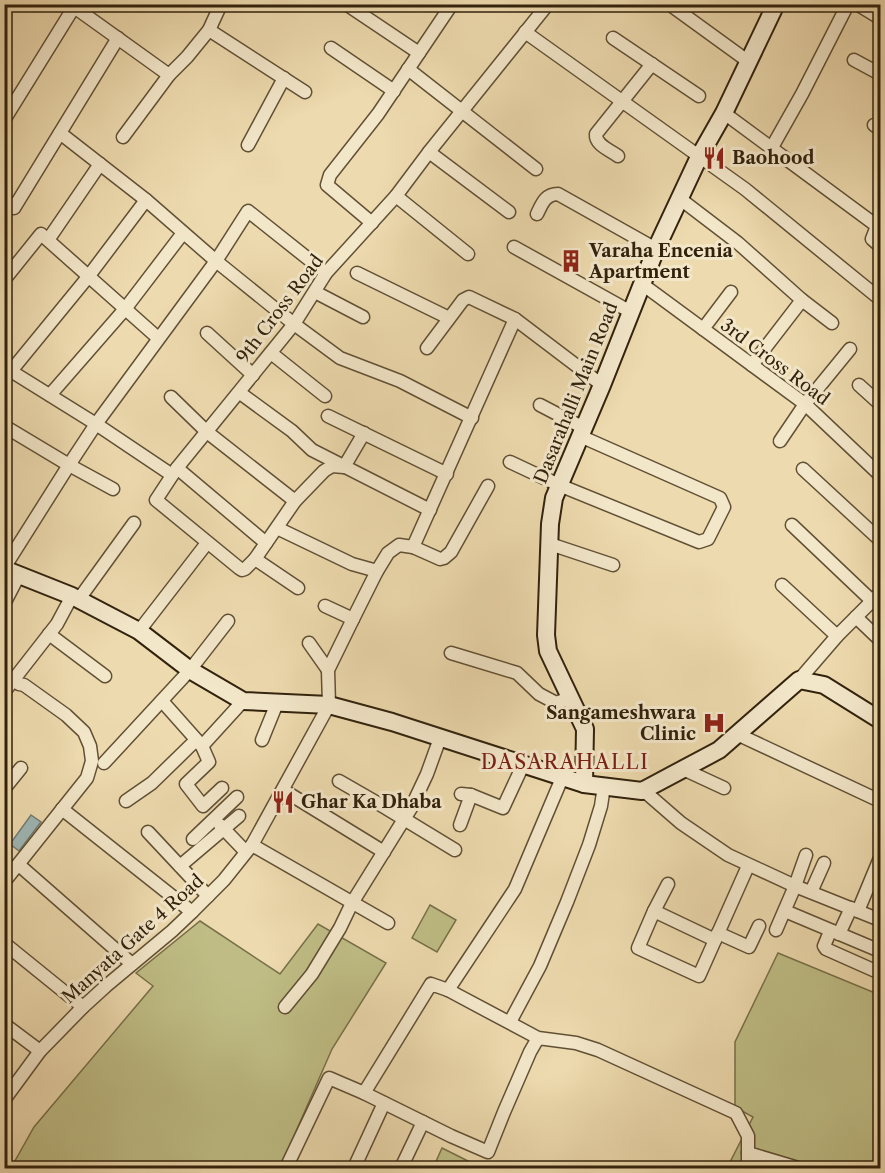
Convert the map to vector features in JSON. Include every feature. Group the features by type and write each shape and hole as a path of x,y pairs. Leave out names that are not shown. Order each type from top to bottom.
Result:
{"street":[{"path":"123,137 169,75 209,30 221,4"},
{"path":"346,4 419,53"},
{"path":"372,223 327,185 330,176 378,114 452,4"},
{"name":"9th Cross Road","path":"207,543 156,500 175,472 294,324 326,273 396,196 548,4"},
{"path":"669,4 749,62"},
{"name":"Dasarahalli Main Road","path":"584,784 585,729 548,651 546,635 550,524 554,498 656,249 699,157 724,113 776,4"},
{"path":"771,148 802,94 848,4"},
{"path":"857,4 880,18"},
{"path":"4,120 72,6 169,75"},
{"path":"209,30 305,92"},
{"path":"525,32 746,189 880,298"},
{"path":"4,199 14,208 118,38"},
{"path":"613,38 699,96"},
{"path":"331,48 394,91"},
{"path":"854,60 880,74"},
{"path":"618,156 598,143 595,139 596,134 652,64"},
{"path":"408,69 536,169"},
{"path":"248,145 284,78"},
{"path":"724,113 877,226 872,239 880,246"},
{"path":"60,133 146,200 216,261 294,324 340,358 400,381 472,418"},
{"path":"429,152 509,212"},
{"path":"48,240 100,164"},
{"path":"537,214 546,197 558,194 656,249"},
{"path":"396,196 468,254"},
{"path":"679,198 738,243 831,323"},
{"path":"146,200 88,277 8,369 175,472 266,543"},
{"path":"5,602 9,571 69,465 96,424 216,261 248,211 326,273"},
{"path":"50,395 125,309 183,232"},
{"path":"6,277 41,234 158,338"},
{"path":"514,247 631,312"},
{"path":"357,273 449,318"},
{"name":"3rd Cross Road","path":"642,284 805,404 880,475"},
{"path":"315,292 363,317"},
{"path":"703,329 731,292"},
{"path":"427,348 463,300 469,297 515,320 602,385"},
{"path":"752,365 802,300"},
{"path":"413,547 515,320"},
{"path":"207,333 253,375"},
{"path":"780,441 805,404 850,349"},
{"path":"272,353 325,396"},
{"path":"859,385 880,404"},
{"path":"240,393 291,431 312,450 430,510"},
{"path":"171,396 207,432 295,501"},
{"path":"510,462 559,485 699,542 708,539 724,507 720,498 582,432 540,405"},
{"path":"328,416 447,474"},
{"path":"4,426 113,489"},
{"path":"344,467 364,433"},
{"path":"139,631 207,543 242,570 245,569 255,559 295,501 324,471 332,466 344,467"},
{"path":"803,469 880,540"},
{"path":"329,705 328,670 376,571 388,553 399,545 413,547 440,559 444,558 451,552 488,486"},
{"path":"4,692 134,523"},
{"path":"9,571 75,598 139,631 190,670 243,701 329,705 392,722 562,778 584,784 642,791 719,750 799,680 837,636 876,597 792,525"},
{"path":"277,528 352,564 376,571"},
{"path":"550,544 613,565"},
{"path":"255,559 298,588"},
{"path":"782,585 837,636"},
{"path":"325,606 352,619"},
{"path":"856,617 880,640"},
{"path":"104,763 190,670 228,621"},
{"path":"49,634 105,676"},
{"path":"309,643 328,670"},
{"path":"451,653 517,673 539,694 556,702 570,698"},
{"path":"4,882 87,778 92,761 90,746 84,732 66,715 24,685 13,680"},
{"path":"799,680 824,685 880,720"},
{"path":"162,701 199,743 209,762 186,784 203,806 222,788"},
{"path":"126,801 152,783 199,743 243,701"},
{"path":"262,740 277,703"},
{"name":"Manyata Gate 4 Road","path":"6,1095 40,1051 83,1007 172,931 224,880 249,849 329,705"},
{"path":"737,734 880,801"},
{"path":"285,1007 312,974 340,928 352,903 411,808 440,738"},
{"path":"460,825 466,795 503,808 523,765"},
{"path":"4,789 21,768"},
{"path":"683,769 724,788"},
{"path":"448,990 515,888 562,778"},
{"path":"339,781 454,850"},
{"path":"510,1022 540,966 567,902 589,845 601,806 604,786"},
{"path":"283,790 384,852"},
{"path":"643,790 681,823 748,866 854,909 880,917"},
{"path":"193,839 237,797"},
{"path":"62,809 192,912"},
{"path":"180,866 239,816"},
{"path":"214,818 249,849 388,924"},
{"path":"148,832 208,896"},
{"path":"776,930 806,855"},
{"path":"880,858 878,871 854,909 836,933 829,934 824,946 880,974"},
{"path":"811,892 824,863"},
{"path":"19,865 132,964"},
{"path":"668,884 638,948 699,975 748,866"},
{"path":"654,911 749,947 759,926"},
{"path":"785,911 880,951"},
{"path":"4,943 83,1007"},
{"path":"364,1093 431,979 538,1038 576,1043 598,1050 736,1113 748,1136 748,1168"},
{"path":"4,1024 40,1051"},
{"path":"286,1168 328,1078 488,1152 538,1038"},
{"path":"354,1168 384,1103"},
{"path":"401,1168 423,1122"},
{"path":"748,1153 798,1168"}],"shaded area":[{"path":"430,905 456,920 437,952 412,938"},
{"path":"200,921 280,974 318,924 386,963 332,1049 280,1168 11,1168 34,1127 153,986 136,973"},
{"path":"778,953 880,995 880,1168 727,1168 753,1117 735,1107 735,1042"},
{"path":"442,1148 482,1168 433,1168"}],"water":[{"path":"31,815 41,822 19,851 10,844"}],"place":[{"name":"Baohood","path":"714,158"},
{"name":"Varaha Encenia Apartment","path":"571,261"},
{"name":"Sangameshwara Clinic","path":"714,723"},
{"name":"Ghar Ka Dhaba","path":"283,802"}],"district":[{"name":"DASARAHALLI","path":"565,762"}]}
